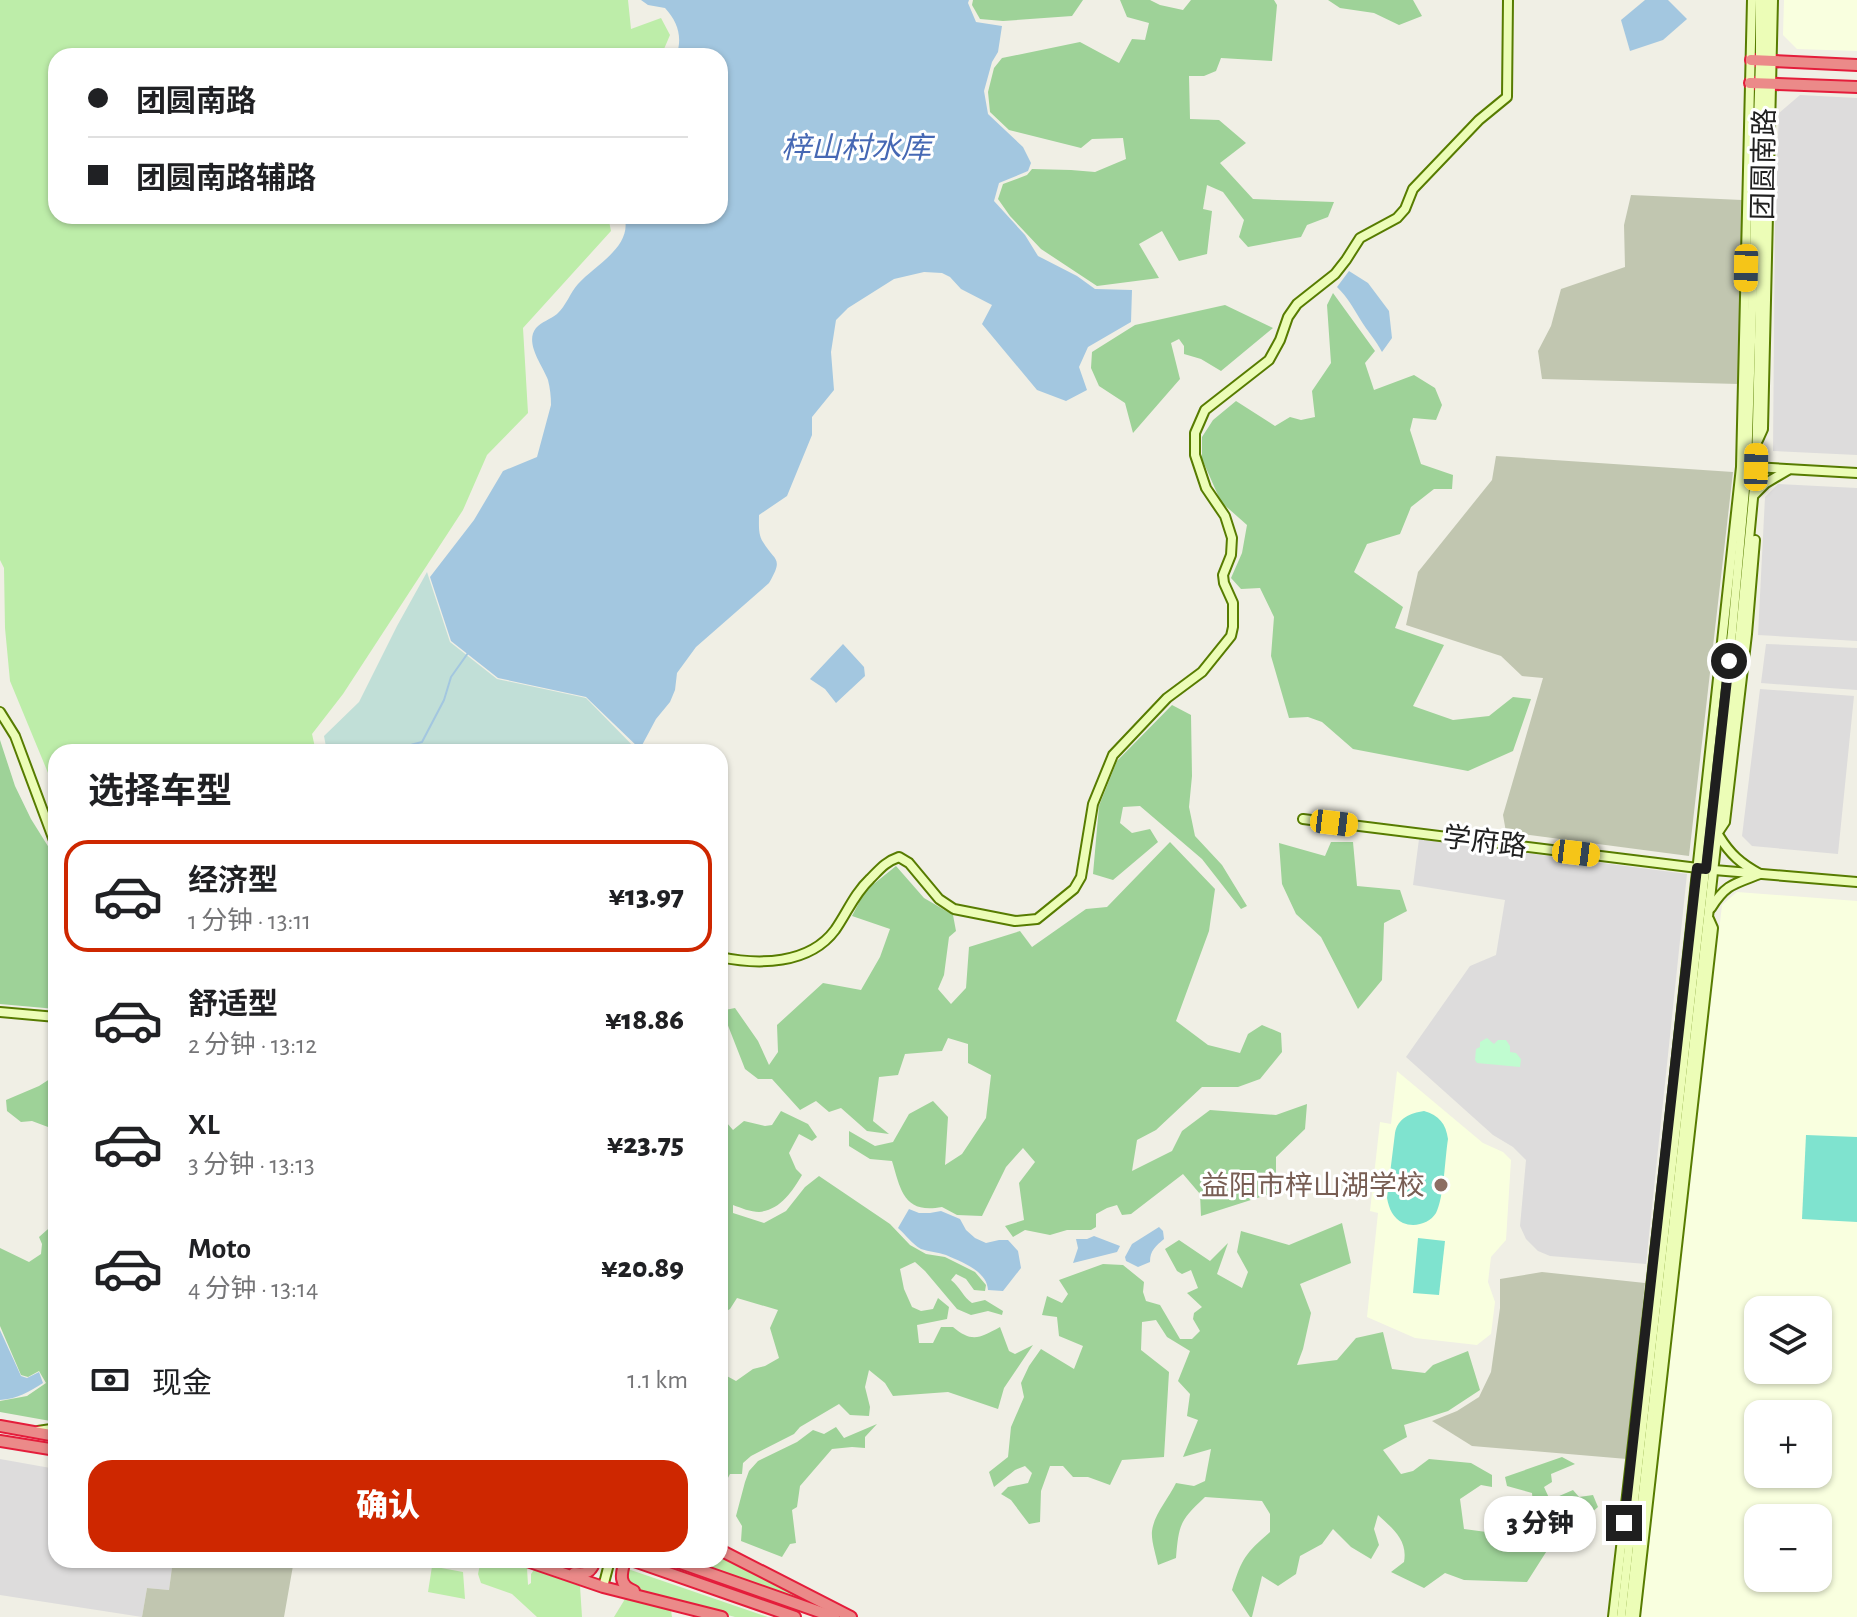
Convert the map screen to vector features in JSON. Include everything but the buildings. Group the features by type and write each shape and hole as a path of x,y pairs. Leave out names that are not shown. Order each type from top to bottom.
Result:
{"highway":[{"path":"1762,61 1857,65"},
{"path":"1761,83 1857,87"},
{"path":"0,1426 48,1435"},
{"path":"0,1441 48,1449"},
{"path":"728,1554 851,1617"},
{"path":"548,1568 603,1587 722,1617"},
{"path":"554,1568 583,1575 592,1568"},
{"path":"623,1568 621,1576 625,1586 660,1601"},
{"path":"655,1568 795,1617"},
{"path":"695,1568 834,1617"}],"street":[{"path":"728,958 745,961 787,959 811,952 833,932 860,888 887,861 899,857 909,863 939,899 954,909 1015,921 1037,919 1074,889 1081,877 1093,804 1113,755 1167,698 1202,672 1231,636 1233,603 1223,575 1231,555 1232,538 1225,516 1206,488 1195,455 1195,433 1205,410 1269,360 1297,304 1335,274 1360,238 1397,218 1405,209 1413,189 1479,120 1507,97 1508,0"},
{"path":"1752,0 1762,61"},
{"path":"1760,0 1761,83"},
{"path":"1613,1617 1706,869 1748,467 1761,83 1767,0"},
{"path":"1762,61 1773,0"},
{"name":"团圆南路","path":"1621,1617 1706,869 1718,833 1753,497 1748,467 1756,444 1761,83"},
{"path":"1748,467 1857,473"},
{"path":"1753,497 1766,483 1790,469"},
{"path":"0,712 15,736 48,825"},
{"name":"学府路","path":"1303,819 1706,869 1857,882"},
{"path":"1718,833 1729,853 1760,874"},
{"name":"团圆南路","path":"1632,1617 1708,913 1706,869"},
{"path":"1708,913 1721,892 1760,874"},
{"path":"0,1012 48,1016"},
{"path":"31,1432 48,1429"},
{"path":"603,1587 608,1568"}],"shaded area":[{"path":"1784,0 1857,0 1857,51 1797,49 1783,35"},
{"path":"1800,95 1857,98 1857,455 1773,451 1779,113"},
{"path":"1631,195 1742,200 1739,384 1542,379 1538,351 1551,326 1561,289 1625,267 1624,225"},
{"path":"1496,456 1733,472 1689,856 1506,832 1503,815 1543,678 1522,676 1501,656 1406,625 1418,572 1492,480"},
{"path":"1778,484 1857,488 1857,641 1758,635 1765,497"},
{"path":"427,572 450,642 497,679 586,698 631,744 326,744 324,736 359,702"},
{"path":"1766,644 1857,648 1857,690 1761,683"},
{"path":"1760,689 1854,696 1838,854 1752,846 1742,836"},
{"path":"1419,839 1687,874 1646,1264 1550,1256 1538,1251 1526,1239 1520,1226 1526,1160 1513,1147 1493,1135 1406,1057 1470,966 1496,955 1505,900 1413,885"},
{"path":"1737,892 1857,901 1857,1617 1641,1617 1722,905"},
{"name":"益阳市梓山湖学校","path":"1397,1071 1483,1143 1503,1152 1511,1160 1506,1240 1491,1257 1488,1282 1495,1302 1491,1334 1477,1345 1415,1338 1367,1317 1378,1213 1370,1211 1380,1122 1391,1124"},
{"path":"1424,1111 1438,1118 1447,1134 1443,1188 1433,1217 1422,1224 1412,1225 1394,1216 1387,1198 1395,1133 1405,1117"},
{"path":"1806,1135 1857,1137 1857,1222 1802,1219"},
{"path":"1418,1238 1445,1241 1439,1295 1413,1293"},
{"path":"1542,1272 1645,1283 1627,1459 1472,1446 1432,1421 1457,1411 1479,1397 1491,1372 1500,1308 1500,1279"},
{"path":"0,1459 48,1468 48,1568 172,1568 169,1590 147,1588 142,1617 0,1595"},
{"path":"172,1568 293,1568 284,1617 142,1617 147,1588 169,1590"}],"green space":[{"path":"0,0 628,0 631,29 661,18 670,35 664,48 48,48 48,224 610,224 611,231 523,328 528,413 487,455 463,510 343,694 312,734 314,744 48,744 48,773 10,681 4,568 0,560"},
{"path":"973,0 1083,0 1072,16 1003,21 980,19 972,5"},
{"path":"1120,0 1150,0 1183,10 1191,0 1274,0 1277,5 1272,61 1221,58 1216,71 1204,76 1189,76 1190,119 1219,120 1246,143 1220,163 1253,199 1334,202 1328,217 1307,225 1301,237 1248,247 1239,237 1244,220 1223,192 1207,185 1203,209 1212,211 1207,254 1179,261 1162,231 1139,244 1159,278 1097,286 1041,249 998,199 1003,184 1027,175 1032,169 1095,172 1126,159 1123,138 1092,139 1081,148 1009,130 990,112 988,92 994,68 1002,58 1080,42 1119,63 1132,39 1145,40 1149,23 1127,17"},
{"path":"1328,0 1413,0 1422,16 1399,25 1374,13 1340,8"},
{"path":"1333,293 1375,351 1365,363 1374,390 1414,375 1435,388 1442,405 1436,420 1413,418 1410,430 1421,464 1453,475 1452,489 1434,489 1411,507 1400,534 1367,544 1354,572 1403,607 1395,628 1444,645 1413,706 1453,720 1489,716 1513,697 1531,699 1513,751 1468,771 1353,749 1322,722 1308,717 1289,718 1271,656 1274,617 1260,588 1241,589 1231,578 1242,553 1247,525 1221,502 1202,459 1202,437 1213,420 1236,401 1275,426 1290,417 1301,420 1315,417 1312,391 1331,363 1327,305"},
{"path":"1225,305 1273,328 1221,371 1201,359 1184,354 1184,346 1179,339 1171,343 1180,379 1133,433 1125,403 1099,386 1091,368 1092,352 1135,325"},
{"path":"1172,705 1191,715 1189,807 1195,836 1222,865 1247,906 1241,909 1202,859 1140,806 1123,807 1120,823 1132,833 1150,829 1158,842 1113,880 1093,874 1099,806 1117,761"},
{"path":"0,740 15,786 48,846 48,1008 0,1004"},
{"path":"1170,842 1215,889 1209,931 1176,1021 1208,1045 1240,1053 1248,1034 1262,1025 1281,1033 1282,1052 1260,1079 1238,1087 1202,1087 1156,1130 1137,1140 1132,1171 1172,1151 1182,1131 1210,1110 1276,1115 1307,1104 1305,1129 1276,1157 1276,1192 1201,1216 1200,1194 1183,1174 1131,1214 1122,1215 1117,1205 1096,1214 1096,1227 1091,1230 1067,1230 1050,1235 1025,1230 1013,1237 1005,1226 1024,1220 1019,1183 1035,1162 1023,1148 1006,1167 982,1216 957,1215 942,1207 919,1207 906,1198 892,1161 870,1159 849,1146 849,1131 875,1146 893,1142 909,1114 933,1101 948,1117 945,1165 962,1154 986,1118 991,1075 968,1063 968,1044 948,1038 942,1051 905,1054 898,1075 879,1077 873,1121 889,1134 867,1131 841,1108 829,1112 816,1101 800,1110 772,1079 758,1079 745,1069 728,1026 728,1009 735,1008 758,1041 769,1065 778,1052 777,1025 823,983 861,990 880,957 890,929 852,916 865,891 896,866 924,898 953,915 956,931 949,937 944,975 938,989 951,1004 966,988 969,947 1020,931 1032,947 1086,909 1107,907"},
{"path":"1331,842 1353,842 1357,886 1400,890 1407,911 1384,923 1382,980 1358,1009 1321,937 1296,914 1282,884 1279,843 1325,856"},
{"path":"1487,1038 1494,1044 1498,1040 1506,1040 1510,1052 1521,1059 1520,1067 1477,1063 1476,1049"},
{"path":"48,1080 48,1127 32,1121 21,1122 7,1111 6,1100"},
{"path":"781,1111 808,1124 817,1137 812,1141 799,1134 789,1153 802,1175 790,1194 773,1208 756,1212 733,1205 733,1213 764,1223 786,1211 805,1187 819,1176 890,1224 910,1245 975,1272 986,1285 985,1291 974,1290 966,1279 956,1274 951,1280 972,1303 985,1300 1003,1311 1002,1315 988,1311 971,1315 957,1309 915,1262 900,1269 912,1307 921,1311 933,1309 938,1298 949,1307 947,1319 917,1325 919,1343 933,1343 941,1327 953,1327 976,1337 1000,1327 1009,1351 1015,1354 1033,1345 1004,1388 998,1409 948,1392 893,1396 885,1383 869,1370 865,1387 869,1416 850,1415 839,1404 800,1427 794,1434 751,1456 743,1463 742,1474 730,1474 728,1478 728,1377 736,1381 753,1369 779,1358 770,1328 778,1310 737,1298 728,1310 728,1124 733,1130 744,1121 772,1125"},
{"path":"1342,1223 1351,1263 1300,1284 1311,1313 1297,1365 1337,1360 1356,1338 1383,1332 1392,1369 1425,1373 1433,1365 1468,1351 1480,1390 1448,1411 1404,1425 1407,1437 1383,1450 1401,1474 1413,1471 1429,1459 1471,1463 1492,1475 1492,1487 1481,1485 1460,1499 1464,1529 1494,1533 1501,1515 1525,1517 1533,1505 1532,1493 1507,1486 1505,1477 1562,1457 1575,1464 1551,1474 1552,1482 1544,1487 1550,1500 1573,1490 1579,1497 1593,1495 1598,1507 1563,1542 1548,1549 1527,1582 1464,1580 1445,1573 1424,1588 1391,1572 1404,1562 1404,1547 1378,1515 1374,1529 1379,1545 1371,1559 1351,1547 1333,1529 1322,1544 1300,1556 1296,1574 1278,1586 1262,1576 1250,1617 1232,1590 1245,1557 1270,1532 1270,1514 1262,1501 1205,1497 1182,1523 1176,1558 1158,1565 1152,1535 1156,1518 1176,1483 1194,1486 1205,1481 1211,1449 1183,1457 1198,1420 1187,1416 1190,1394 1178,1381 1190,1351 1167,1337 1156,1320 1142,1322 1141,1350 1169,1372 1164,1457 1122,1460 1110,1485 1088,1477 1073,1477 1063,1466 1050,1466 1041,1491 1040,1522 1029,1524 1011,1500 1001,1494 1008,1487 1028,1483 1032,1473 1025,1466 994,1487 989,1472 1008,1457 1011,1427 1024,1397 1021,1383 1029,1366 1041,1349 1074,1369 1083,1346 1059,1336 1057,1317 1042,1315 1047,1296 1062,1303 1068,1294 1059,1280 1103,1264 1123,1265 1144,1282 1146,1301 1160,1305 1180,1339 1192,1339 1200,1331 1193,1319 1194,1313 1202,1307 1187,1293 1198,1288 1191,1270 1182,1274 1177,1271 1165,1249 1179,1240 1210,1261 1228,1243 1217,1274 1242,1288 1248,1272 1237,1252 1241,1231 1289,1245"},
{"path":"48,1229 48,1421 0,1412 0,1401 27,1396 46,1383 39,1371 28,1377 21,1375 0,1326 0,1248 29,1262 41,1254 39,1237"},
{"path":"877,1424 865,1437 865,1448 832,1449 800,1486 797,1507 792,1510 796,1543 790,1544 782,1557 741,1541 742,1526 736,1516 749,1471 758,1461 797,1442 813,1430 824,1434 836,1427 844,1438"},
{"path":"728,1558 802,1597 712,1568 728,1568"},
{"path":"432,1568 463,1572 465,1599 428,1592"},
{"path":"479,1568 527,1568 528,1585 534,1570 580,1586 582,1617 537,1617 512,1594 481,1583"},
{"path":"625,1568 768,1617 735,1617 632,1589 627,1586"},
{"path":"625,1599 671,1610 672,1617 614,1617"}],"water":[{"name":"梓山村水库","path":"641,0 969,0 976,22 1002,26 998,52 984,91 988,114 1023,147 1031,163 1028,171 999,183 994,201 1025,235 1038,256 1095,289 1132,290 1131,322 1088,347 1079,367 1087,390 1066,401 1037,390 982,324 992,305 961,289 942,273 924,272 894,279 848,308 836,320 831,352 834,390 812,417 812,435 787,496 759,515 761,539 777,564 774,575 769,583 696,647 677,673 670,702 656,719 643,744 635,744 586,697 498,678 451,641 430,577 474,520 503,471 537,457 551,402 548,380 533,347 536,328 560,311 578,284 618,246 625,224 728,224 728,48 678,48 678,30 673,19 665,8 648,5"},
{"path":"1645,0 1668,0 1687,19 1663,40 1630,51 1621,20"},
{"path":"1349,271 1368,283 1389,311 1392,338 1382,352 1337,287"},
{"path":"843,644 864,667 865,676 836,703 825,689 810,679"},
{"path":"909,1209 919,1213 941,1211 960,1219 966,1230 986,1243 1008,1240 1018,1251 1021,1268 1003,1291 988,1290 987,1283 973,1268 946,1255 921,1249 898,1228"},
{"path":"1159,1227 1164,1239 1152,1251 1150,1262 1138,1267 1126,1261 1132,1244"},
{"path":"1094,1236 1120,1246 1117,1252 1073,1263 1078,1248 1076,1239"},
{"path":"0,1330 21,1376 27,1378 39,1372 43,1383 23,1394 0,1400"}],"waterway":[{"path":"414,744 422,742 444,700 451,677 468,653"}],"place":[{"name":"益阳市梓山湖学校","path":"1441,1185"}],"route":[{"path":"1624,1523 1697,868 1706,869 1729,661"}]}
